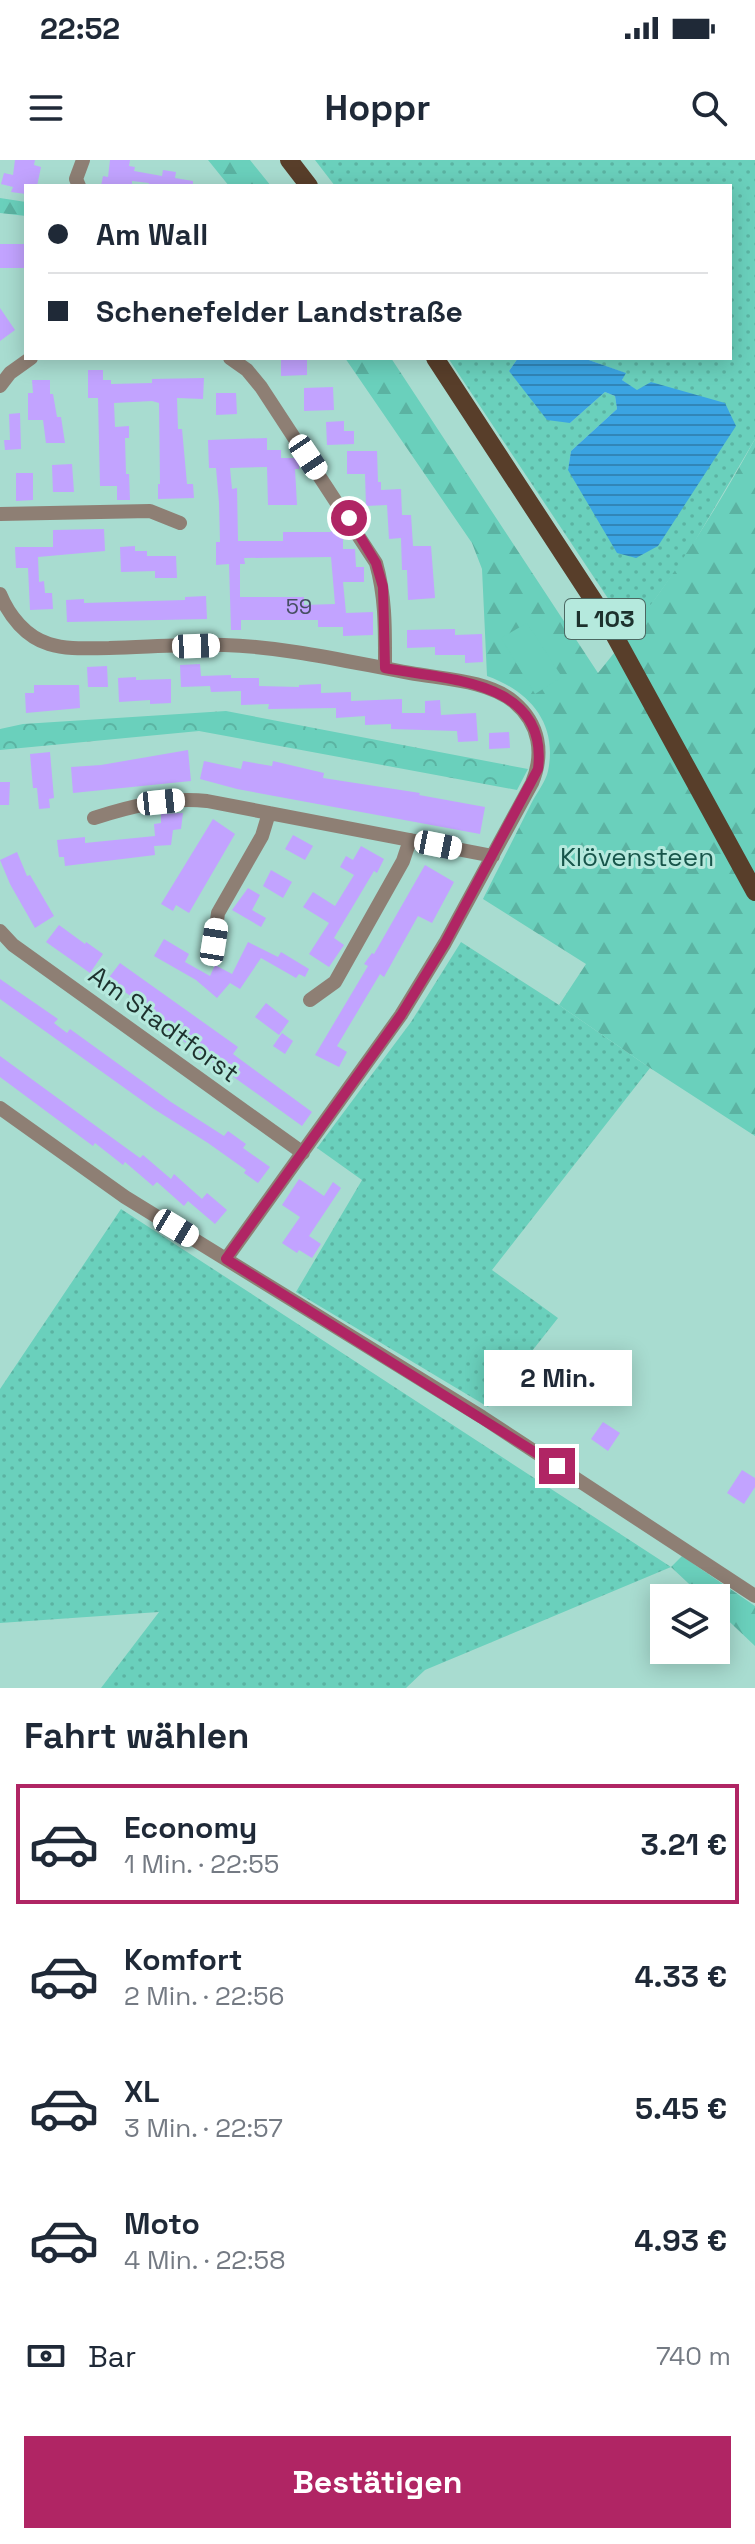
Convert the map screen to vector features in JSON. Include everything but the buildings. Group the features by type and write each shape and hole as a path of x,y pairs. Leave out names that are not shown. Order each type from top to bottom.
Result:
{"main road":[{"path":"289,160 307,184"},
{"name":"L 103","path":"436,360 605,618 755,892"}],"street":[{"path":"78,184 76,179 83,160"},
{"path":"0,386 10,373 28,360"},
{"path":"233,360 247,370 261,387 376,563 383,587 385,668"},
{"path":"0,514 150,511 180,523"},
{"path":"0,594 6,609 30,635 62,648 225,645 282,650 476,685 512,700 536,730 540,750 538,769 445,943 401,1015 226,1259"},
{"path":"94,818 134,805 188,799 493,856"},
{"path":"214,942 218,913 262,836 269,813"},
{"path":"310,1000 335,982 403,861 410,840"},
{"name":"Am Stadtforst","path":"0,931 13,945 303,1153"},
{"path":"0,1108 125,1197 482,1417 755,1596"}],"green space":[{"path":"208,160 250,160 269,184 227,184"},
{"path":"315,160 755,160 755,439 688,553 631,633 449,360 517,360 509,371 570,423 605,392 615,396 617,409 571,451 568,470 637,391 622,380 625,373 589,360 732,360 732,184 333,184"},
{"path":"0,198 24,202 24,216 0,213"},
{"name":"Klövensteen","path":"346,360 392,360 598,673 682,560 755,439 755,1136 559,1005 586,964 483,899 547,775 550,754 549,738 537,711 516,690 487,676 482,569 472,543"},
{"path":"527,623 562,677 535,694 501,638"},
{"path":"226,711 528,769 517,790 199,731 0,750 0,729 23,724"},
{"path":"461,942 650,1068 492,1270 558,1318 488,1407 296,1292 362,1180 317,1148 411,1022"},
{"path":"121,1209 671,1567 425,1670 406,1688 101,1688 159,1612 0,1623 0,1389"},
{"path":"682,1556 723,1584 689,1584 671,1567"},
{"path":"730,1589 755,1606 755,1646 730,1622"}],"water":[{"path":"517,360 589,360 626,373 622,380 637,390 651,382 725,403 736,426 658,546 636,558 617,553 568,470 571,451 617,409 615,396 605,392 570,423 547,420 509,371"}],"route":[{"path":"349,518 376,563 383,587 385,668 476,685 512,700 536,730 540,750 538,769 445,943 401,1015 226,1259 557,1466"}]}
